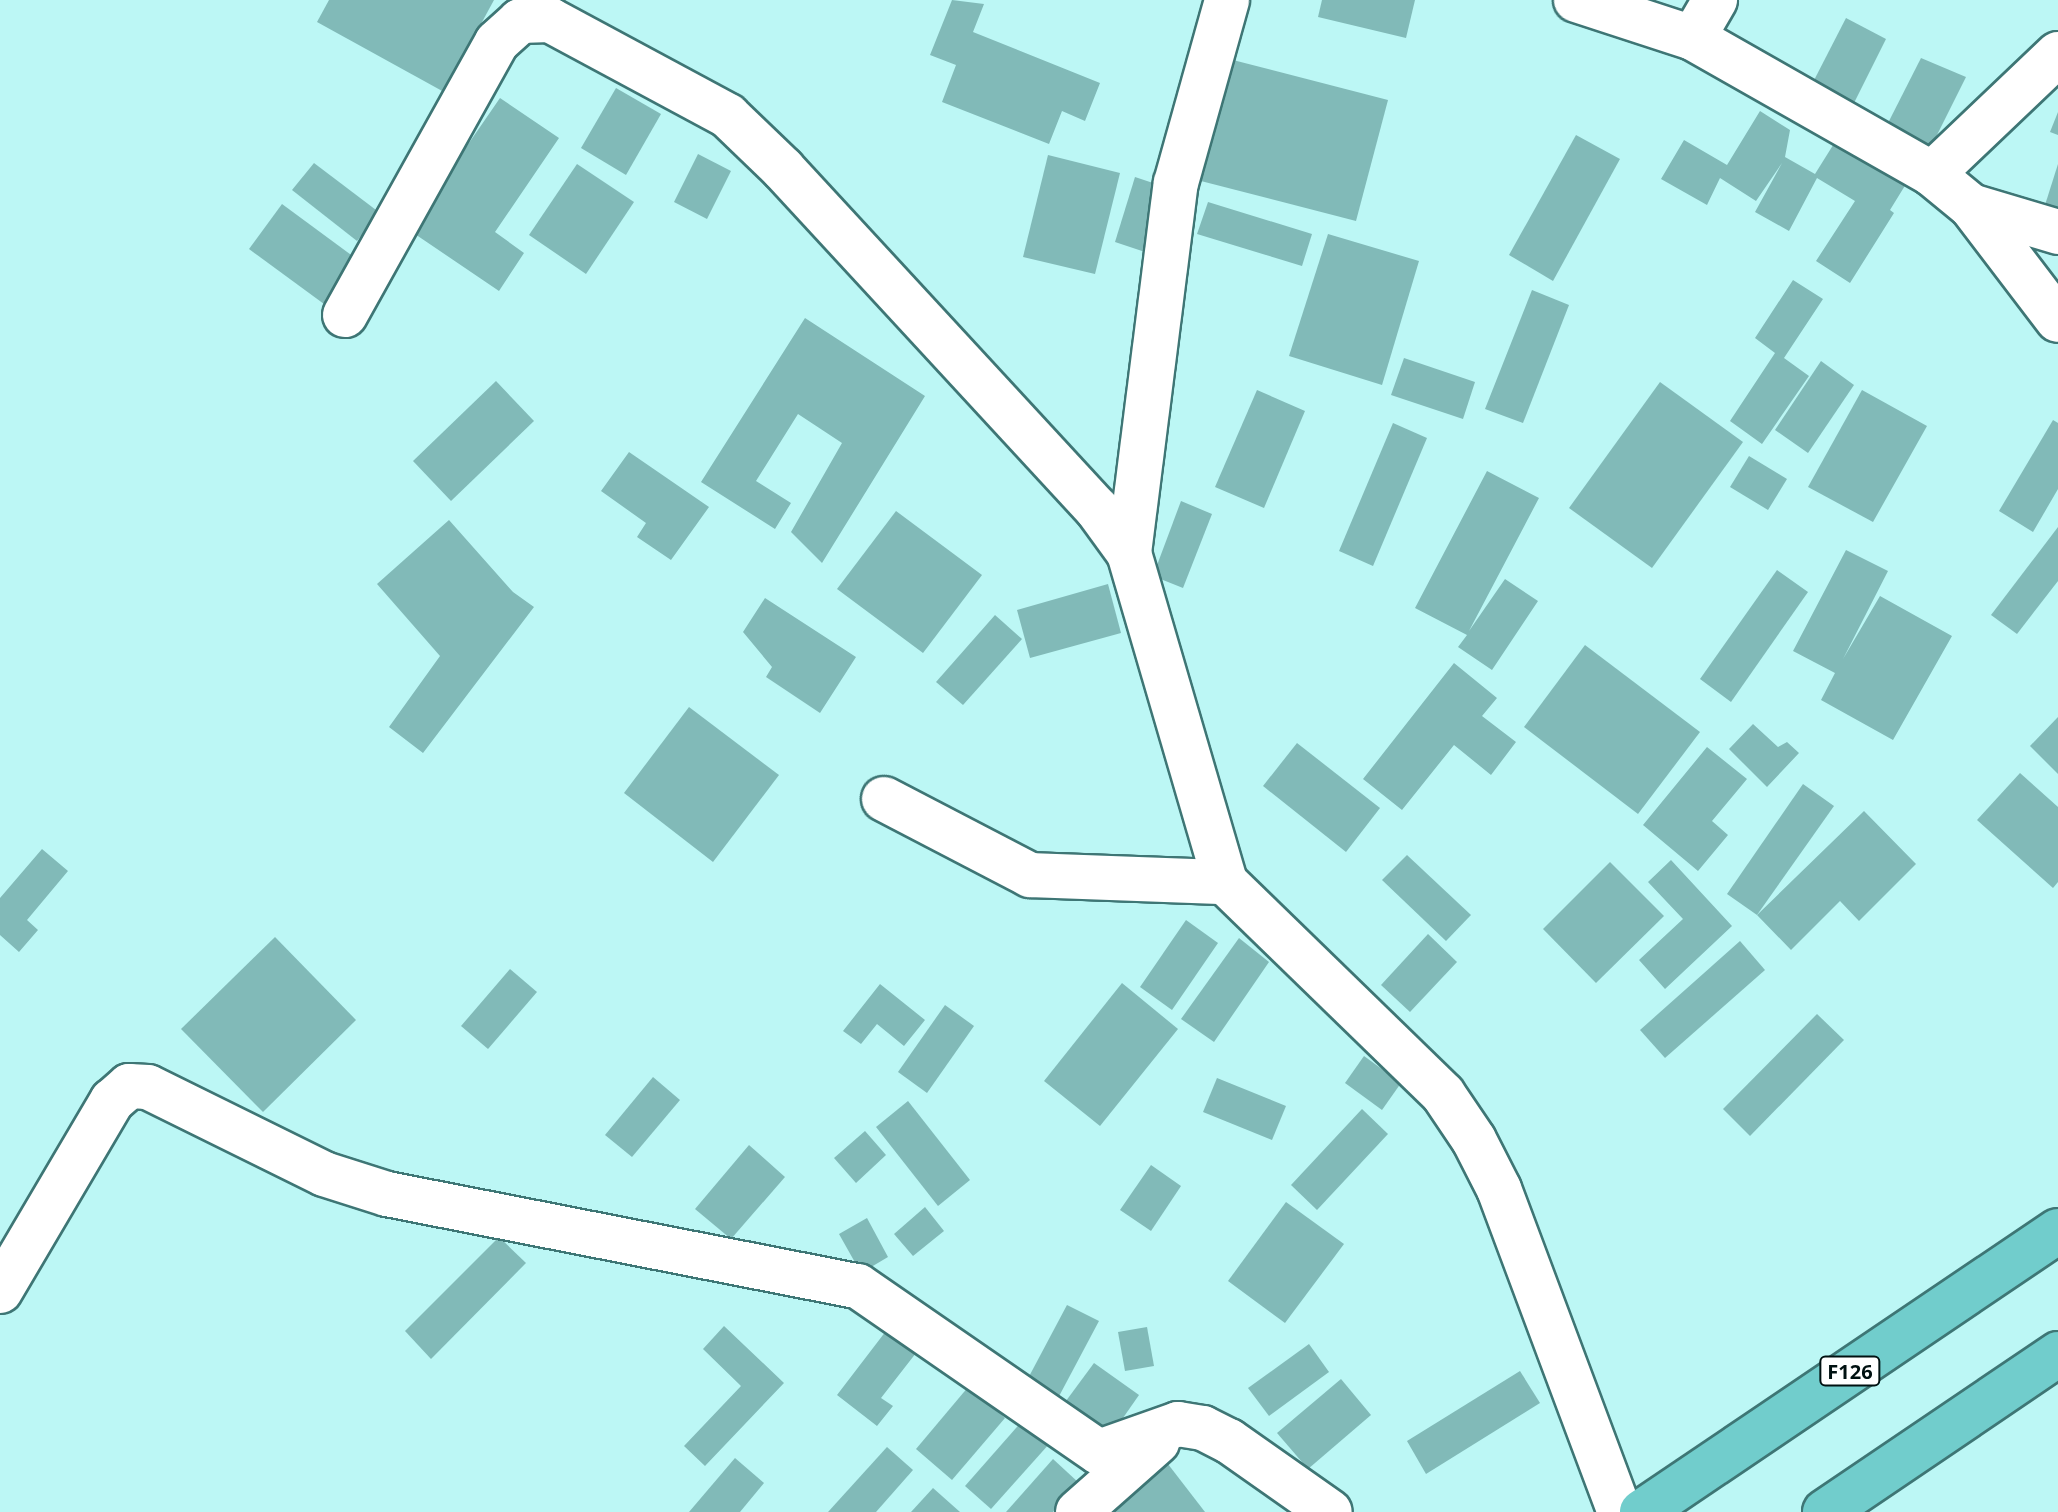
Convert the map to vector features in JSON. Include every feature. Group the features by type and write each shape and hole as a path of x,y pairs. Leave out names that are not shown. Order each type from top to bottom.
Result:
{"main road":[{"name":"F126","path":"1642,1512 2058,1231"},
{"path":"1825,1512 2058,1354"}],"street":[{"path":"1129,553 1176,183 1227,0"},
{"path":"1576,0 1693,38 1932,174 1971,206 2058,320"},
{"path":"1693,38 1715,0"},
{"path":"345,315 497,42 520,21 550,20 728,116 783,169 1097,509 1129,553 1225,882 1443,1094 1474,1140 1499,1189 1620,1512"},
{"path":"1932,174 2058,54"},
{"path":"1971,206 2058,232"},
{"path":"884,799 1030,875 1225,882"},
{"path":"0,1291 112,1101 129,1086 148,1087 324,1174 387,1194 858,1286 1099,1452 1178,1424 1229,1441 1330,1512"},
{"path":"1078,1512 1178,1424"}],"building":[{"path":"329,0 494,0 444,92 317,22"},
{"path":"952,0 984,4 973,32 1100,83 1085,121 1062,111 1049,144 942,102 956,65 930,55"},
{"path":"1322,0 1415,0 1406,38 1318,17"},
{"path":"1846,18 1886,39 1850,111 1809,90"},
{"path":"1921,58 1966,77 1931,147 1887,125"},
{"path":"1229,59 1388,100 1356,221 1197,180"},
{"path":"616,88 661,114 626,175 581,148"},
{"path":"500,98 559,138 495,232 524,253 499,291 409,230"},
{"path":"1760,111 1790,130 1785,157 1815,174 1835,142 1906,184 1890,210 1894,213 1850,283 1816,261 1855,201 1817,178 1789,231 1755,212 1782,163 1756,201 1720,178 1707,205 1661,179 1684,140 1727,165"},
{"path":"2058,112 2058,135 2050,132"},
{"path":"1576,135 1620,159 1553,281 1509,255"},
{"path":"698,154 731,171 707,219 674,202"},
{"path":"1048,155 1120,173 1095,274 1023,257"},
{"path":"314,163 380,213 357,241 292,190"},
{"path":"577,164 634,202 586,274 529,235"},
{"path":"2058,164 2058,209 2045,205"},
{"path":"1135,177 1165,187 1145,252 1115,242"},
{"path":"1208,202 1312,234 1302,266 1197,234"},
{"path":"282,204 358,260 324,304 249,249"},
{"path":"1328,234 1419,261 1382,385 1289,356"},
{"path":"1793,280 1823,299 1784,358 1809,376 1762,444 1730,421 1775,353 1755,338"},
{"path":"1532,290 1569,305 1523,423 1485,409"},
{"path":"805,318 925,396 822,563 791,532 842,443 798,414 756,481 791,503 775,529 701,482"},
{"path":"1404,358 1475,382 1463,419 1391,395"},
{"path":"1821,361 1854,385 1808,453 1775,430"},
{"path":"496,381 534,421 451,501 413,461"},
{"path":"1660,382 1743,442 1652,568 1569,508"},
{"path":"1257,390 1305,411 1264,508 1215,487"},
{"path":"1862,390 1927,426 1873,522 1808,487"},
{"path":"2053,420 2058,423 2058,489 2033,532 1999,511"},
{"path":"1393,423 1427,438 1373,566 1339,551"},
{"path":"629,452 709,507 671,560 637,537 646,523 601,491"},
{"path":"1749,456 1787,479 1768,510 1730,487"},
{"path":"1487,471 1539,498 1469,631 1505,579 1538,601 1492,670 1458,647 1467,635 1415,608"},
{"path":"1181,501 1212,514 1183,588 1153,576"},
{"path":"896,511 982,575 923,653 837,589"},
{"path":"449,520 513,592 534,607 423,753 389,727 440,656 377,584"},
{"path":"2058,527 2058,581 2017,634 1991,615"},
{"path":"1846,550 1888,571 1843,659 1880,596 1952,636 1893,740 1821,700 1835,673 1793,651"},
{"path":"1777,570 1808,592 1731,702 1700,679"},
{"path":"1108,584 1121,633 1030,658 1017,610"},
{"path":"765,598 856,657 820,713 766,677 772,667 743,632"},
{"path":"995,615 1022,639 963,705 936,682"},
{"path":"1585,645 1700,732 1638,814 1524,727"},
{"path":"1454,663 1497,698 1482,716 1516,742 1491,775 1454,745 1402,810 1363,779"},
{"path":"689,707 779,775 713,862 624,793"},
{"path":"2058,717 2058,774 2030,746"},
{"path":"1753,724 1778,747 1787,742 1799,753 1767,787 1729,749"},
{"path":"1297,743 1380,808 1346,852 1263,786"},
{"path":"1707,747 1747,779 1712,821 1728,835 1698,871 1643,825"},
{"path":"2020,773 2058,807 2058,882 2053,888 1977,820"},
{"path":"1803,784 1834,806 1757,915 1727,894"},
{"path":"1864,811 1916,864 1859,921 1840,901 1791,950 1757,915"},
{"path":"42,849 68,871 27,920 38,930 19,952 0,935 0,898"},
{"path":"1407,855 1471,915 1446,941 1382,880"},
{"path":"1671,860 1732,926 1665,989 1639,960 1683,919 1648,882"},
{"path":"1610,862 1664,916 1596,983 1543,929"},
{"path":"1186,920 1218,943 1172,1010 1140,987"},
{"path":"1428,934 1457,962 1410,1012 1381,985"},
{"path":"275,937 356,1020 263,1112 181,1029"},
{"path":"1239,938 1269,962 1214,1042 1181,1019"},
{"path":"1740,941 1765,970 1665,1058 1640,1030"},
{"path":"510,969 537,992 488,1049 461,1026"},
{"path":"1122,983 1178,1029 1100,1126 1044,1081"},
{"path":"880,984 925,1020 904,1046 877,1024 861,1044 843,1031"},
{"path":"945,1005 974,1026 927,1093 898,1072"},
{"path":"1817,1014 1844,1040 1750,1136 1723,1109"},
{"path":"1364,1056 1401,1083 1382,1110 1345,1083"},
{"path":"653,1077 680,1100 632,1157 605,1135"},
{"path":"1217,1078 1286,1106 1272,1140 1203,1112"},
{"path":"908,1101 970,1180 938,1206 876,1127"},
{"path":"1362,1109 1388,1134 1317,1210 1291,1185"},
{"path":"865,1131 886,1155 856,1183 834,1158"},
{"path":"749,1145 785,1177 731,1239 695,1209"},
{"path":"1151,1165 1181,1186 1151,1231 1120,1210"},
{"path":"1286,1202 1344,1244 1285,1323 1228,1281"},
{"path":"925,1207 944,1231 913,1256 894,1234"},
{"path":"867,1218 888,1257 861,1273 839,1234"},
{"path":"499,1237 526,1263 431,1359 405,1331"},
{"path":"1067,1305 1099,1321 1057,1400 1025,1384"},
{"path":"724,1326 784,1383 705,1466 684,1446 741,1386 703,1349"},
{"path":"1147,1327 1154,1366 1125,1371 1118,1332"},
{"path":"886,1331 916,1353 881,1398 893,1406 877,1426 837,1395"},
{"path":"1309,1344 1329,1372 1269,1416 1248,1388"},
{"path":"1094,1363 1139,1395 1109,1438 1063,1405"},
{"path":"1520,1371 1540,1403 1426,1474 1407,1441"},
{"path":"1341,1379 1371,1415 1308,1469 1277,1433"},
{"path":"969,1386 1005,1418 952,1480 916,1449"},
{"path":"1024,1419 1050,1443 991,1509 965,1486"},
{"path":"887,1447 913,1470 876,1512 828,1512"},
{"path":"1161,1455 1205,1512 1102,1512"},
{"path":"735,1458 764,1483 740,1512 689,1512"},
{"path":"1053,1459 1079,1483 1053,1512 1006,1512"},
{"path":"933,1488 960,1512 911,1512"}]}
